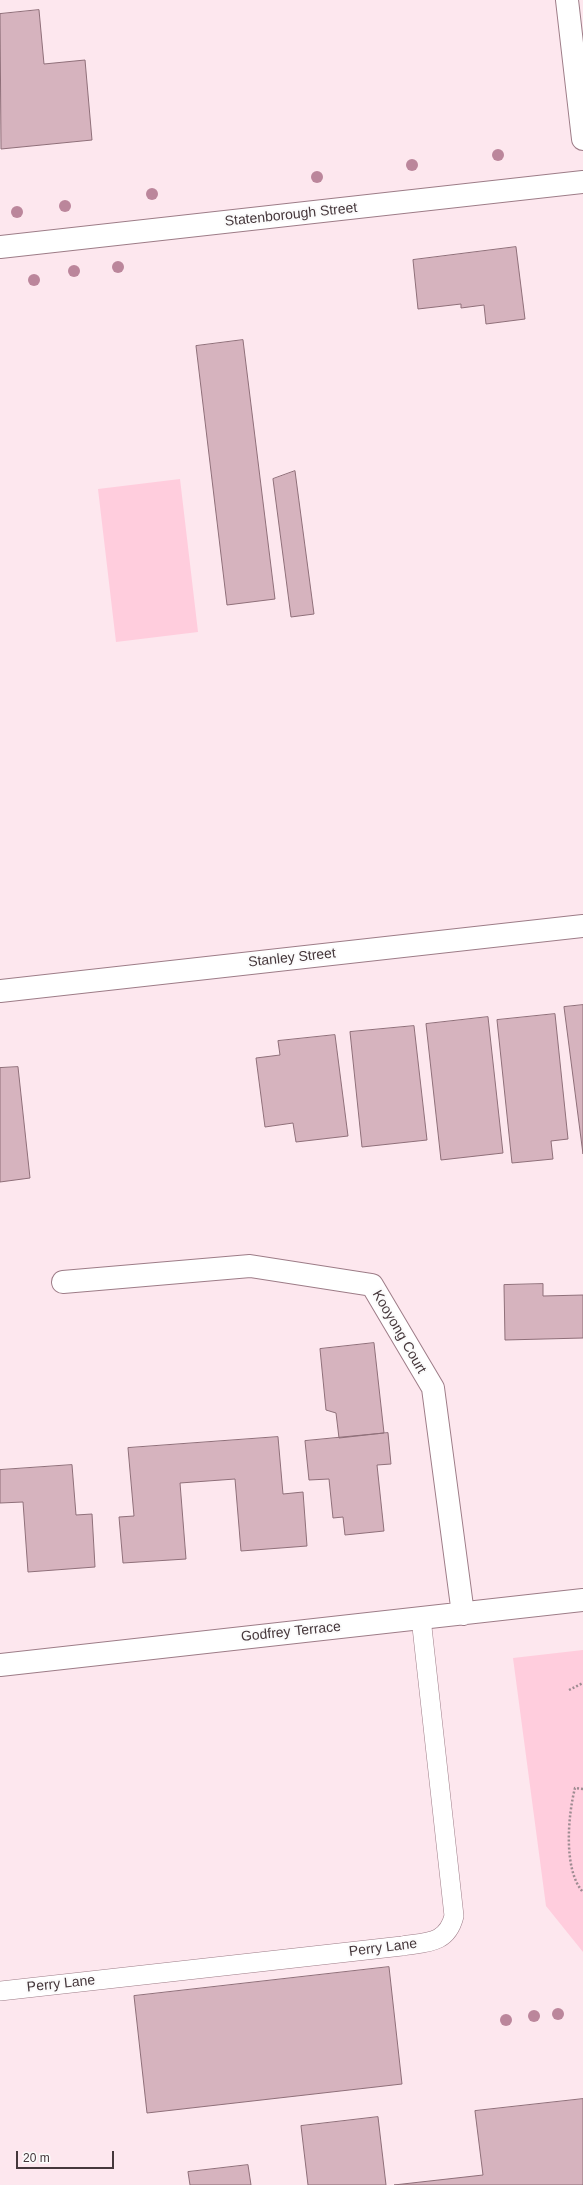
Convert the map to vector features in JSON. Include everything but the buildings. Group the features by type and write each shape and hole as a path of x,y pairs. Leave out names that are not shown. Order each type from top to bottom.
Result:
{"street":[{"path":"567,0 583,140"},
{"name":"Statenborough Street","path":"0,247 583,182"},
{"name":"Stanley Street","path":"0,991 583,926"},
{"name":"Kooyong Court","path":"63,1282 250,1266 372,1285 433,1388 463,1614"},
{"name":"Godfrey Terrace","path":"0,1665 583,1600"}],"lane":[{"name":"Perry Lane","path":"0,1991 402,1946 444,1936 451,1928 454,1916 421,1618"}],"path":[{"path":"569,1690 583,1683"},
{"path":"583,1789 575,1788 570,1806 569,1834 572,1869 579,1887 583,1892"}],"shaded area":[{"path":"180,479 198,632 116,642 98,489"},
{"path":"583,1650 583,1952 546,1906 513,1658"}]}
